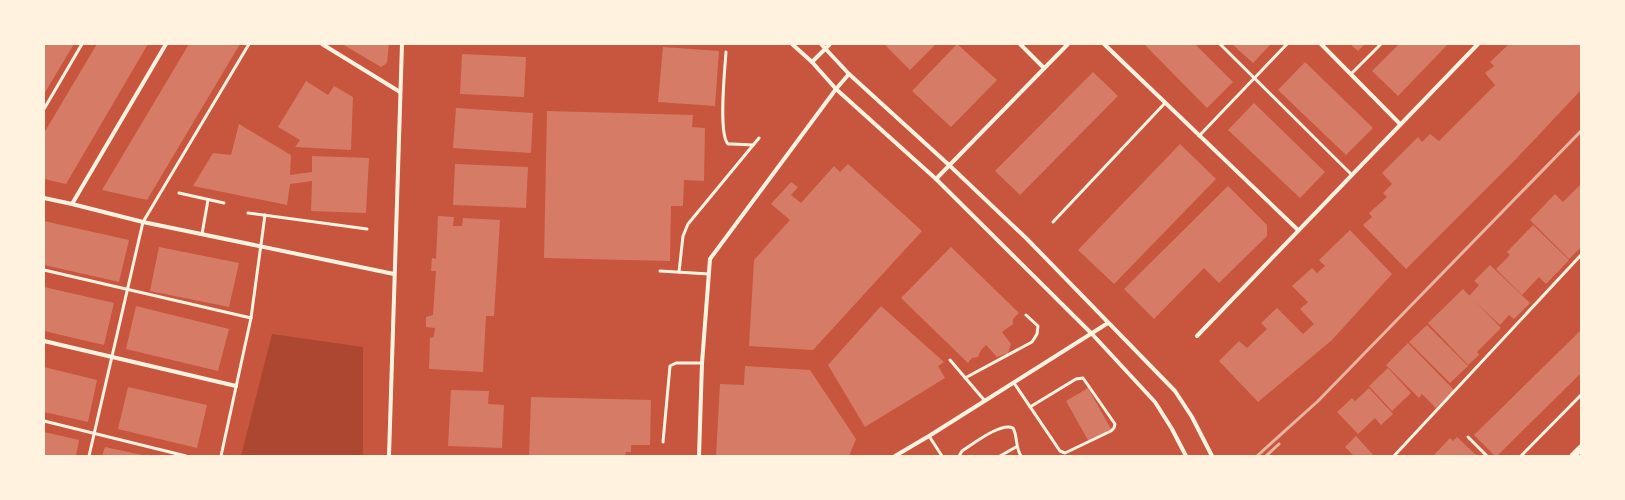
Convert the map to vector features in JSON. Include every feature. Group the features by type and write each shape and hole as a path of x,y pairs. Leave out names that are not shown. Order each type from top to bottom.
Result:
{"street":[{"path":"72,204 166,44"},
{"path":"322,44 400,92"},
{"path":"390,456 394,274 402,44"},
{"path":"792,44 812,62 836,89 936,179 1092,334 1155,402 1172,429 1186,456"},
{"path":"821,44 849,74 949,165 1026,238 1175,391 1192,417 1212,456"},
{"path":"812,62 830,44"},
{"path":"1020,44 1044,68"},
{"path":"936,179 1068,44"},
{"path":"1104,44 1298,230"},
{"path":"1321,44 1400,124"},
{"path":"1196,336 1478,44"},
{"path":"699,456 702,363 710,259 836,89 849,74"},
{"path":"44,198 143,222 394,274"},
{"path":"895,456 1092,334 1108,322"},
{"path":"44,341 236,386"},
{"path":"1573,456 1581,448"}],"lane":[{"path":"44,109 82,44"},
{"path":"89,456 143,222 249,44"},
{"path":"1220,44 1352,174"},
{"path":"1200,136 1287,44"},
{"path":"1351,74 1381,44"},
{"path":"726,52 722,114 725,138 728,144 753,145"},
{"path":"1053,222 1165,103"},
{"path":"679,272 683,236 688,224 758,138"},
{"path":"179,193 224,203"},
{"path":"202,234 208,200"},
{"path":"248,213 367,229"},
{"path":"221,456 251,318 264,216"},
{"path":"1394,456 1581,254"},
{"path":"44,270 251,318"},
{"path":"660,271 709,274"},
{"path":"965,378 1032,342 1036,338 1038,326 1026,315"},
{"path":"950,360 985,401"},
{"path":"663,442 670,366 676,363 702,363"},
{"path":"1014,382 1030,407 1060,451 1065,454 1111,430 1114,428 1115,424 1083,378 1076,379 1030,407"},
{"path":"1521,456 1581,395"},
{"path":"44,421 186,456"},
{"path":"958,456 962,451 1003,427 1013,428 1016,433 1016,447 1020,456"},
{"path":"929,436 942,456"},
{"path":"1468,437 1487,456"},
{"path":"1000,456 1016,447"}],"shaded area":[{"path":"272,334 363,347 363,456 241,456"}],"building":[{"path":"44,44 74,44 44,94"},
{"path":"97,44 148,44 66,184 44,179 44,133"},
{"path":"189,44 240,44 147,200 102,190"},
{"path":"342,44 389,44 387,63 381,67"},
{"path":"884,44 936,44 910,70"},
{"path":"957,44 997,80 951,127 912,91"},
{"path":"1144,44 1195,44 1233,82 1207,108"},
{"path":"1232,44 1271,44 1253,63"},
{"path":"1350,44 1365,44 1358,51"},
{"path":"1399,44 1448,44 1398,96 1372,71"},
{"path":"1509,44 1581,44 1581,90 1515,160 1406,269 1363,225 1372,217 1369,213 1387,197 1383,193 1392,184 1382,173 1418,137 1422,142 1430,134 1439,141 1495,85 1485,73 1494,66 1490,62"},
{"path":"663,47 719,51 715,106 658,102"},
{"path":"462,54 526,57 524,97 460,94"},
{"path":"1305,62 1373,128 1346,155 1278,90"},
{"path":"1093,72 1118,96 1020,195 995,171"},
{"path":"306,81 328,95 334,86 353,97 351,150 295,147 300,140 278,127"},
{"path":"1254,103 1325,172 1300,198 1228,130"},
{"path":"456,108 533,113 531,153 453,148"},
{"path":"547,111 693,115 692,127 705,128 704,181 684,180 683,206 671,206 670,261 544,258"},
{"path":"239,124 291,155 290,175 312,172 312,156 369,158 366,213 311,211 312,181 290,184 287,205 193,186 213,153 231,155"},
{"path":"1180,144 1216,179 1114,284 1078,250"},
{"path":"455,164 528,167 526,208 453,205"},
{"path":"848,164 922,231 813,350 749,346 754,260 790,220 771,204 791,182 798,187 791,195 801,203 834,166 840,172"},
{"path":"1581,184 1581,247 1569,259 1530,220 1555,194 1563,202"},
{"path":"1228,186 1267,225 1267,236 1219,283 1204,268 1154,319 1124,289"},
{"path":"438,216 454,217 453,226 462,226 463,218 500,220 494,316 486,316 483,372 429,369 430,338 434,337 435,328 426,327 426,317 433,315 436,271 431,271 432,258 436,259"},
{"path":"44,221 129,240 119,282 44,265"},
{"path":"1533,225 1569,260 1546,284 1539,277 1522,295 1496,269 1510,255 1507,252"},
{"path":"1350,230 1392,274 1332,340 1258,402 1219,361 1239,341 1247,348 1267,329 1261,323 1277,308 1303,334 1314,324 1300,309 1308,302 1292,286 1312,268 1317,273 1325,266 1319,260"},
{"path":"159,247 239,263 229,307 150,291"},
{"path":"951,247 1019,313 1013,319 1013,324 1002,332 1011,344 1008,353 997,357 986,345 981,350 978,357 972,358 968,363 901,298"},
{"path":"1490,265 1530,303 1514,319 1509,315 1500,325 1469,296 1479,285 1474,281"},
{"path":"44,287 114,303 104,345 44,331"},
{"path":"1463,289 1501,328 1477,352 1479,355 1468,365 1428,323"},
{"path":"136,306 229,329 218,371 126,349"},
{"path":"881,306 944,362 938,366 945,378 865,427 828,365"},
{"path":"1427,325 1468,366 1450,383 1409,342"},
{"path":"1581,330 1581,373 1497,456 1495,456 1474,435"},
{"path":"1408,343 1454,390 1436,408 1422,394 1419,398 1386,365"},
{"path":"745,366 810,370 856,439 849,456 716,456 720,384 744,385"},
{"path":"44,367 97,380 88,422 44,412"},
{"path":"1388,368 1411,393 1392,411 1369,386"},
{"path":"128,387 207,405 197,448 118,429"},
{"path":"1088,388 1111,429 1089,442 1066,401"},
{"path":"1369,388 1393,414 1381,425 1375,418 1358,434 1337,412 1352,398 1355,401"},
{"path":"451,390 489,391 488,404 504,405 502,448 448,446"},
{"path":"531,397 651,400 650,445 631,445 631,452 626,452 625,456 529,456"},
{"path":"44,432 79,440 76,456 44,456"},
{"path":"1356,436 1374,456 1354,456 1345,447"},
{"path":"1457,437 1477,456 1433,456 1450,438 1453,441"},
{"path":"105,447 142,455 142,456 102,456"}],"railway":[{"path":"1257,456 1318,401 1581,131"},
{"path":"1266,456 1279,444"}]}
